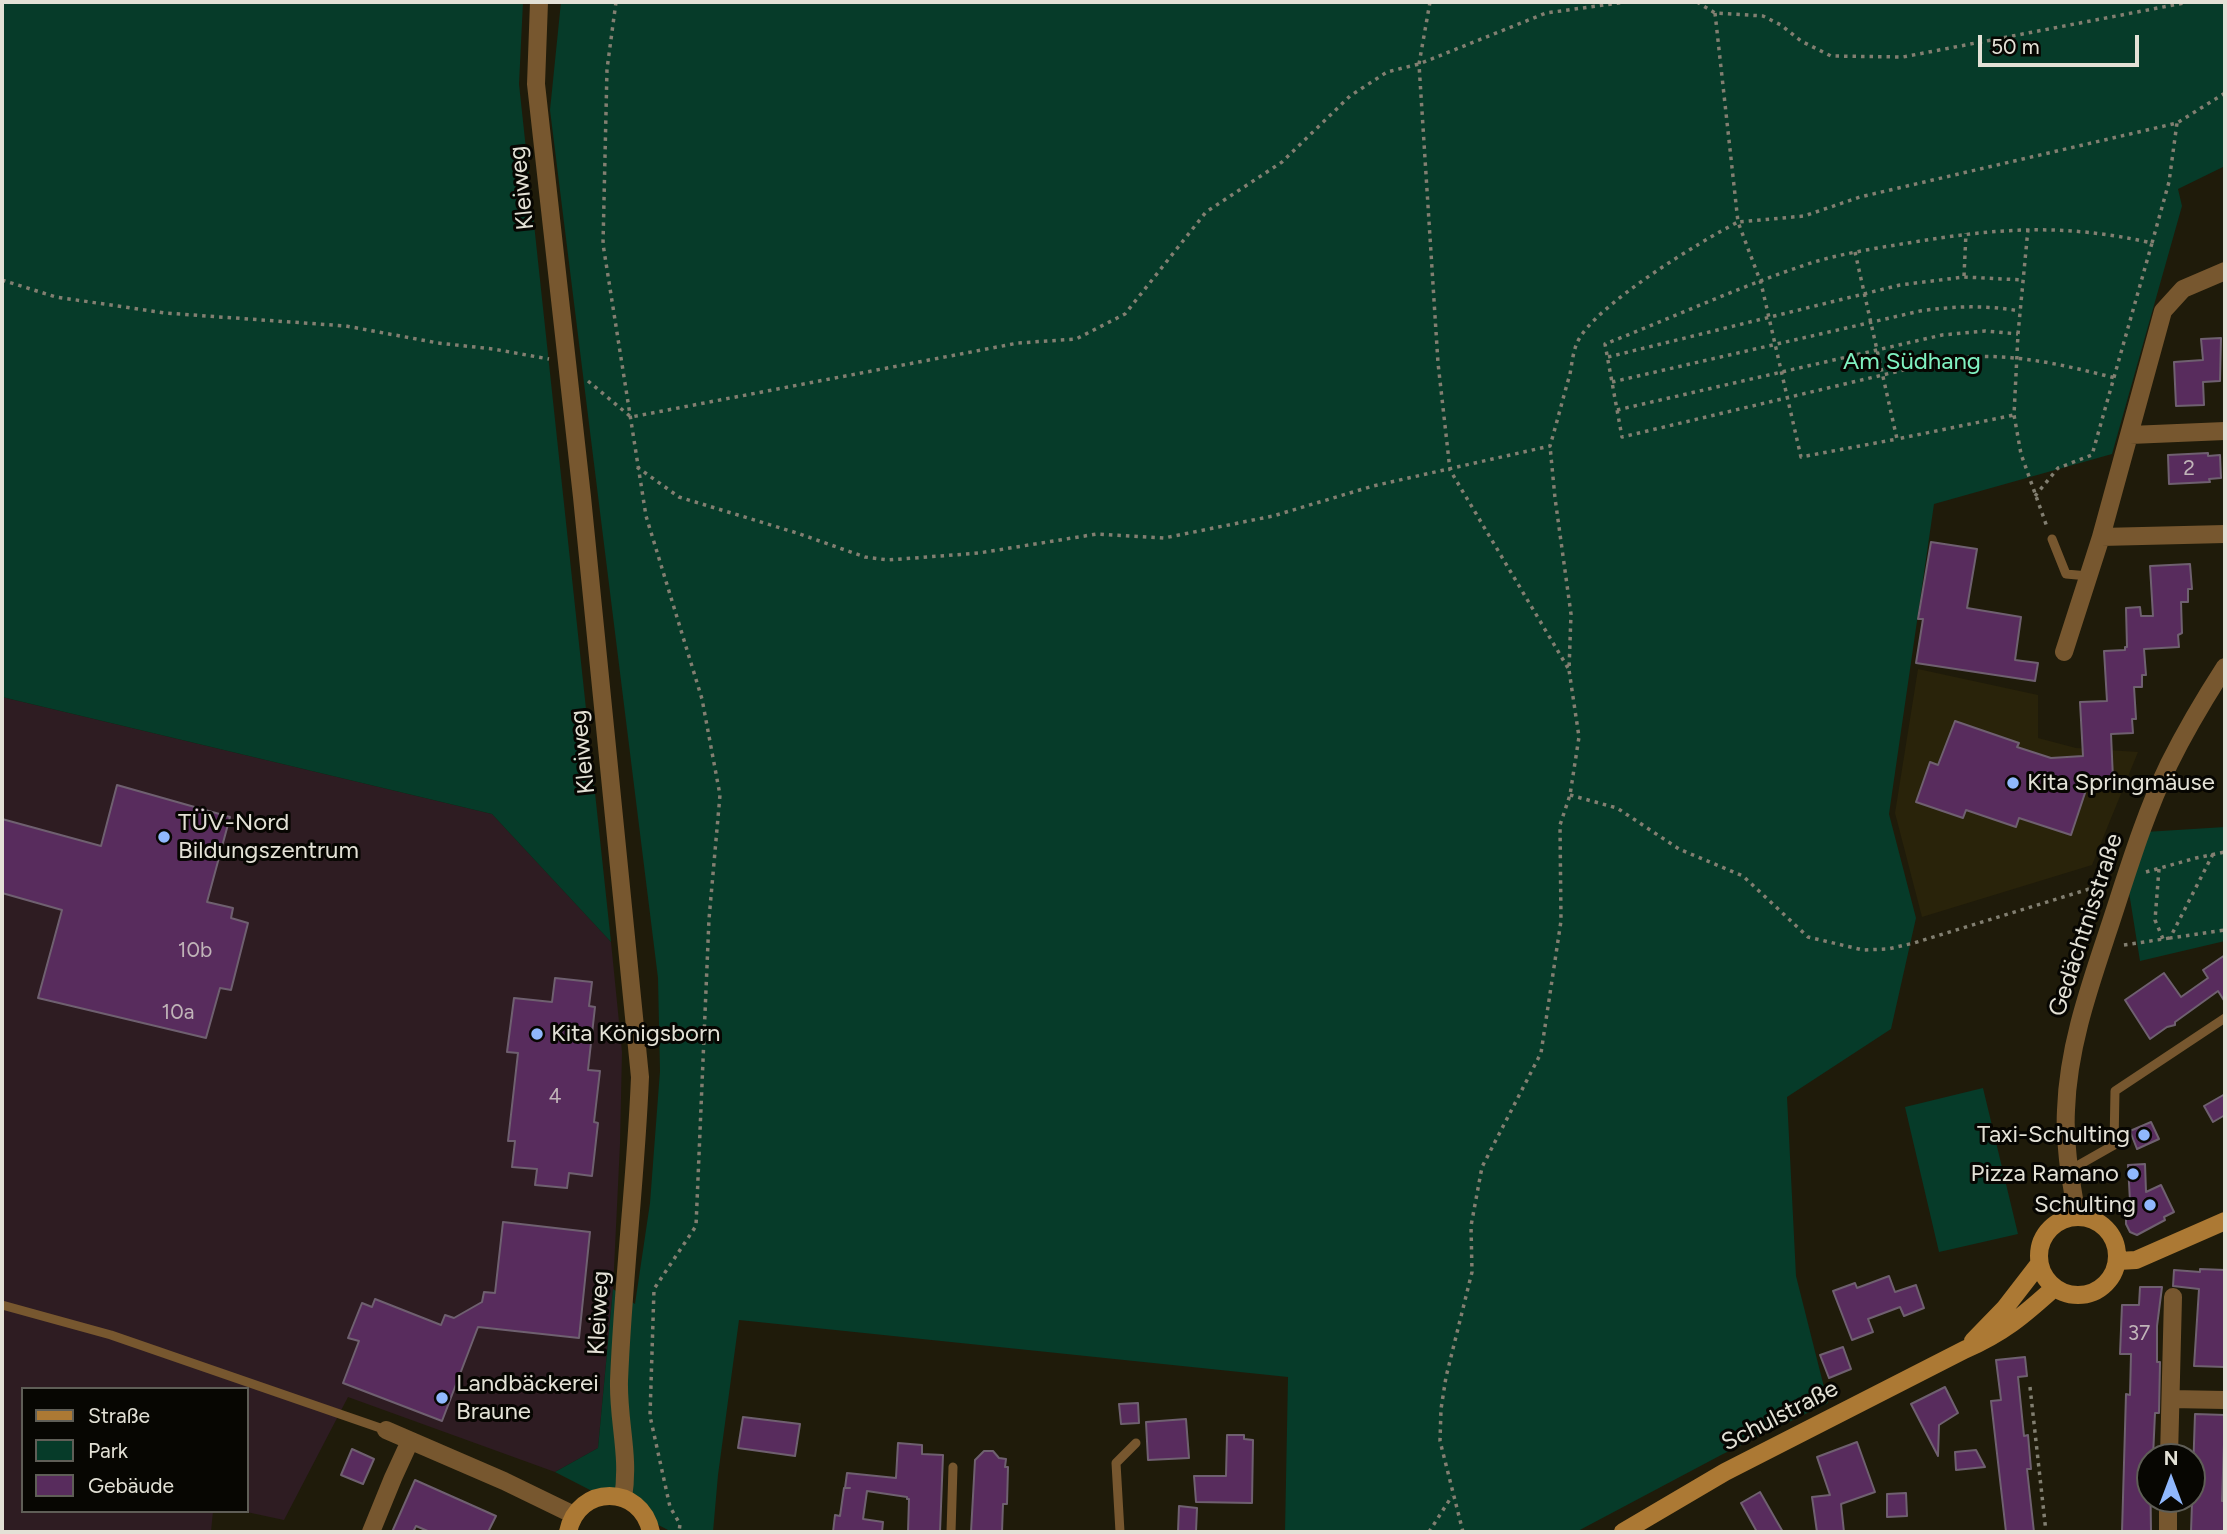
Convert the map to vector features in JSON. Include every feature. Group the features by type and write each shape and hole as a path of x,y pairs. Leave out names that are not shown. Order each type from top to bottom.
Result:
{"main road":[{"path":"2077,1216 2096,1220 2111,1233 2118,1251 2118,1261 2108,1282 2088,1294 2076,1296 2054,1288 2048,1281 2039,1264 2039,1250 2043,1237 2052,1226 2077,1216"},
{"path":"2118,1261 2136,1260 2225,1221"},
{"name":"Schulstraße","path":"1964,1350 2005,1308 2039,1264"},
{"name":"Schulstraße","path":"1623,1532 1725,1472 1992,1338 2012,1325 2054,1288"},
{"path":"568,1532 574,1515 589,1501 611,1496 634,1503 643,1512 651,1532"}],"street":[{"name":"Kleiweg","path":"539,2 536,84 582,497 640,1077 619,1385 627,1474 623,1498"},
{"path":"2064,652 2101,537 2163,311 2183,289 2225,271"},
{"path":"2130,435 2225,430"},
{"path":"2101,537 2225,534"},
{"name":"Gedächtnisstraße","path":"2077,1216 2066,1134 2068,1081 2080,1022 2126,877 2169,764 2196,713 2225,667"},
{"path":"2169,1443 2173,1297"},
{"path":"2171,1399 2225,1401"},
{"path":"386,1430 504,1481 574,1515"},
{"path":"371,1532 410,1441"},
{"path":"2168,1513 2168,1532"}],"lane":[{"path":"2052,539 2066,574 2088,576"},
{"path":"2070,1170 2114,1145 2115,1091 2225,1018"},
{"path":"2,1305 111,1335 386,1430"},
{"path":"1120,1532 1116,1462 1136,1443"},
{"path":"951,1532 953,1467"}],"path":[{"path":"616,2 607,69 603,244 646,516 702,699 720,795 709,919 696,1226 654,1289 650,1416 670,1507 680,1524 679,1532"},
{"path":"1430,2 1419,64 1438,363 1450,470 1569,670"},
{"path":"631,416 1018,343 1076,339 1125,314 1206,212 1282,162 1350,96 1388,72 1419,64 1546,13 1626,2"},
{"path":"1697,2 1715,13 1763,16 1781,25 1801,41 1830,55 1903,57 2189,2"},
{"path":"1715,13 1738,222 1760,282 1801,457 2014,415"},
{"path":"1463,1532 1440,1441 1441,1409 1446,1377 1472,1272 1471,1226 1482,1167 1541,1053 1561,921 1560,825 1570,795 1579,737 1569,670 1571,614 1550,446 1578,342 1590,323 1616,300 1696,245 1738,222 1804,216 1860,197 2177,123 2225,93"},
{"path":"2035,496 2058,468 2092,455 2169,182 2177,123"},
{"path":"2115,378 2016,358 1954,358 1622,437 1605,344 1760,282 1812,263 1855,252 1966,233 2028,229 2093,231 2152,243"},
{"path":"2028,229 2016,358 2014,415 2021,454 2052,539"},
{"path":"1964,277 1966,233"},
{"path":"1855,252 1897,439"},
{"path":"1607,357 1926,280 1964,277 2023,280"},
{"path":"2,280 56,297 165,313 346,326 566,362 631,416"},
{"path":"1612,382 1871,321 1958,306 2020,311"},
{"path":"1617,410 1877,349 1962,332 2018,334"},
{"path":"637,467 679,497 865,557 888,560 979,553 1097,534 1164,538 1273,516 1373,486 1550,446"},
{"path":"1570,795 1617,808 1679,849 1743,876 1808,937 1863,950 1888,949 1914,943 2126,877"},
{"path":"2167,867 2225,852"},
{"path":"2170,939 2213,854"},
{"path":"2159,869 2155,920 2163,939"},
{"path":"2102,947 2225,930"},
{"path":"2030,1387 2046,1532"},
{"path":"1429,1532 1452,1496"}],"shaded area":[{"name":"Kita Springmäuse","path":"1918,669 2038,695 2038,738 2076,748 2138,752 2092,865 1922,917 1895,813"},
{"path":"2,697 492,814 611,942 622,1052 620,1144 613,1289 598,1448 555,1472 348,1397 284,1520 248,1512 248,1387 21,1387 21,1513 213,1513 211,1532 2,1532"}],"green space":[{"path":"2,2 523,2 519,84 611,942 492,814 2,697"},
{"name":"Am Südhang","path":"561,2 2225,2 2225,166 2178,189 2182,206 2112,454 1934,504 1889,814 1916,918 1891,1029 1787,1097 1796,1276 1828,1403 1723,1454 1576,1532 1285,1532 1288,1377 739,1320 713,1532 672,1532 555,1472 598,1448 613,1289 635,1304 650,1203 660,1071 658,978 550,110"},
{"path":"2225,827 2225,941 2140,961 2128,886 2145,832"},
{"path":"1983,1088 2018,1234 1939,1252 1905,1107"}],"building":[{"path":"2221,338 2220,381 2203,382 2204,405 2176,406 2174,362 2203,360 2201,339"},
{"path":"2208,453 2208,456 2220,455 2221,478 2209,479 2210,482 2169,484 2168,455"},
{"path":"1931,542 1977,549 1967,608 2021,617 2015,660 2038,663 2035,681 1916,663 1923,619 1918,619"},
{"path":"2190,564 2192,589 2188,589 2188,602 2181,602 2182,633 2178,635 2179,647 2144,649 2146,675 2142,675 2142,687 2134,687 2136,719 2132,719 2133,733 2111,734 2113,779 2089,781 2071,835 2019,818 2016,827 1966,810 1963,818 1916,802 1930,762 1938,765 1955,721 2019,743 2017,747 2051,758 2083,756 2080,702 2107,701 2104,651 2125,650 2127,647 2126,608 2140,607 2141,616 2153,616 2150,566"},
{"path":"117,785 230,817 207,902 233,908 231,918 248,923 231,990 220,988 206,1038 38,998 62,910 2,893 2,819 101,846"},
{"path":"2225,955 2225,1002 2218,991 2175,1022 2175,1025 2167,1027 2150,1039 2125,1000 2164,973 2181,997 2208,978 2203,970"},
{"path":"555,978 592,982 589,1006 595,1007 588,1070 600,1071 594,1122 598,1123 592,1176 569,1173 567,1188 535,1185 537,1169 512,1167 515,1141 508,1141 518,1053 507,1052 514,998 552,1002"},
{"path":"2225,1094 2225,1115 2213,1122 2204,1106"},
{"name":"Taxi-Schulting","path":"2151,1122 2159,1139 2137,1149 2130,1131"},
{"path":"2145,1164 2146,1192 2161,1185 2174,1212 2137,1235 2130,1232 2126,1224 2126,1204 2130,1201 2128,1165"},
{"path":"503,1222 590,1232 579,1338 478,1327 442,1421 343,1383 359,1341 348,1338 362,1303 372,1307 375,1299 441,1325 445,1315 454,1318 482,1302 484,1292 495,1293"},
{"path":"2200,1269 2225,1270 2225,1367 2194,1366 2199,1289 2173,1286 2174,1270 2200,1272"},
{"path":"1889,1276 1895,1292 1916,1285 1924,1308 1904,1316 1900,1307 1868,1319 1873,1332 1852,1340 1833,1291 1855,1283 1857,1288"},
{"path":"2140,1287 2162,1287 2157,1326 2157,1362 2160,1362 2159,1413 2155,1413 2154,1443 2136,1443 2136,1513 2151,1513 2151,1532 2122,1532 2126,1394 2130,1395 2131,1354 2120,1354 2122,1305 2139,1305"},
{"path":"1843,1347 1851,1369 1829,1378 1820,1355"},
{"path":"2025,1357 2027,1376 2018,1377 2024,1436 2028,1435 2031,1469 2027,1469 2034,1532 2006,1532 1991,1401 2001,1400 1996,1360"},
{"path":"1945,1387 1958,1413 1939,1425 1938,1456 1911,1404"},
{"path":"1138,1403 1139,1423 1121,1424 1119,1404"},
{"path":"2195,1414 2225,1415 2222,1501 2225,1501 2225,1532 2191,1532 2192,1513 2206,1513 2206,1443 2194,1443"},
{"path":"743,1417 800,1424 795,1456 738,1448"},
{"path":"1186,1419 1189,1458 1148,1460 1146,1422"},
{"path":"1227,1435 1244,1435 1244,1439 1253,1440 1252,1503 1196,1502 1194,1476 1226,1476"},
{"path":"1857,1442 1875,1492 1841,1504 1844,1532 1817,1532 1812,1497 1830,1495 1817,1457"},
{"path":"898,1443 922,1445 922,1454 943,1455 940,1532 908,1532 907,1497 867,1491 863,1519 883,1522 882,1532 833,1532 835,1515 840,1516 847,1473 896,1478"},
{"path":"352,1449 374,1459 363,1484 341,1475"},
{"path":"1976,1450 1985,1467 1956,1470 1955,1452"},
{"path":"984,1451 993,1451 999,1458 1006,1459 1005,1467 1008,1467 1007,1504 1003,1504 1002,1532 971,1532 975,1460"},
{"path":"415,1480 496,1516 488,1532 430,1532 416,1526 413,1532 392,1532"},
{"path":"1760,1492 1783,1532 1757,1532 1741,1503"},
{"path":"1906,1493 1907,1516 1887,1517 1887,1494"},
{"path":"1179,1506 1197,1508 1196,1532 1178,1532"}],"place":[{"name":"Kita Springmäuse","path":"2013,783"},
{"name":"TÜV-Nord Bildungszentrum","path":"164,837"},
{"name":"Kita Königsborn","path":"537,1034"},
{"name":"Taxi-Schulting","path":"2144,1135"},
{"name":"Pizza Ramano","path":"2133,1174"},
{"name":"Schulting","path":"2150,1205"},
{"name":"Landbäckerei Braune","path":"442,1398"}]}
